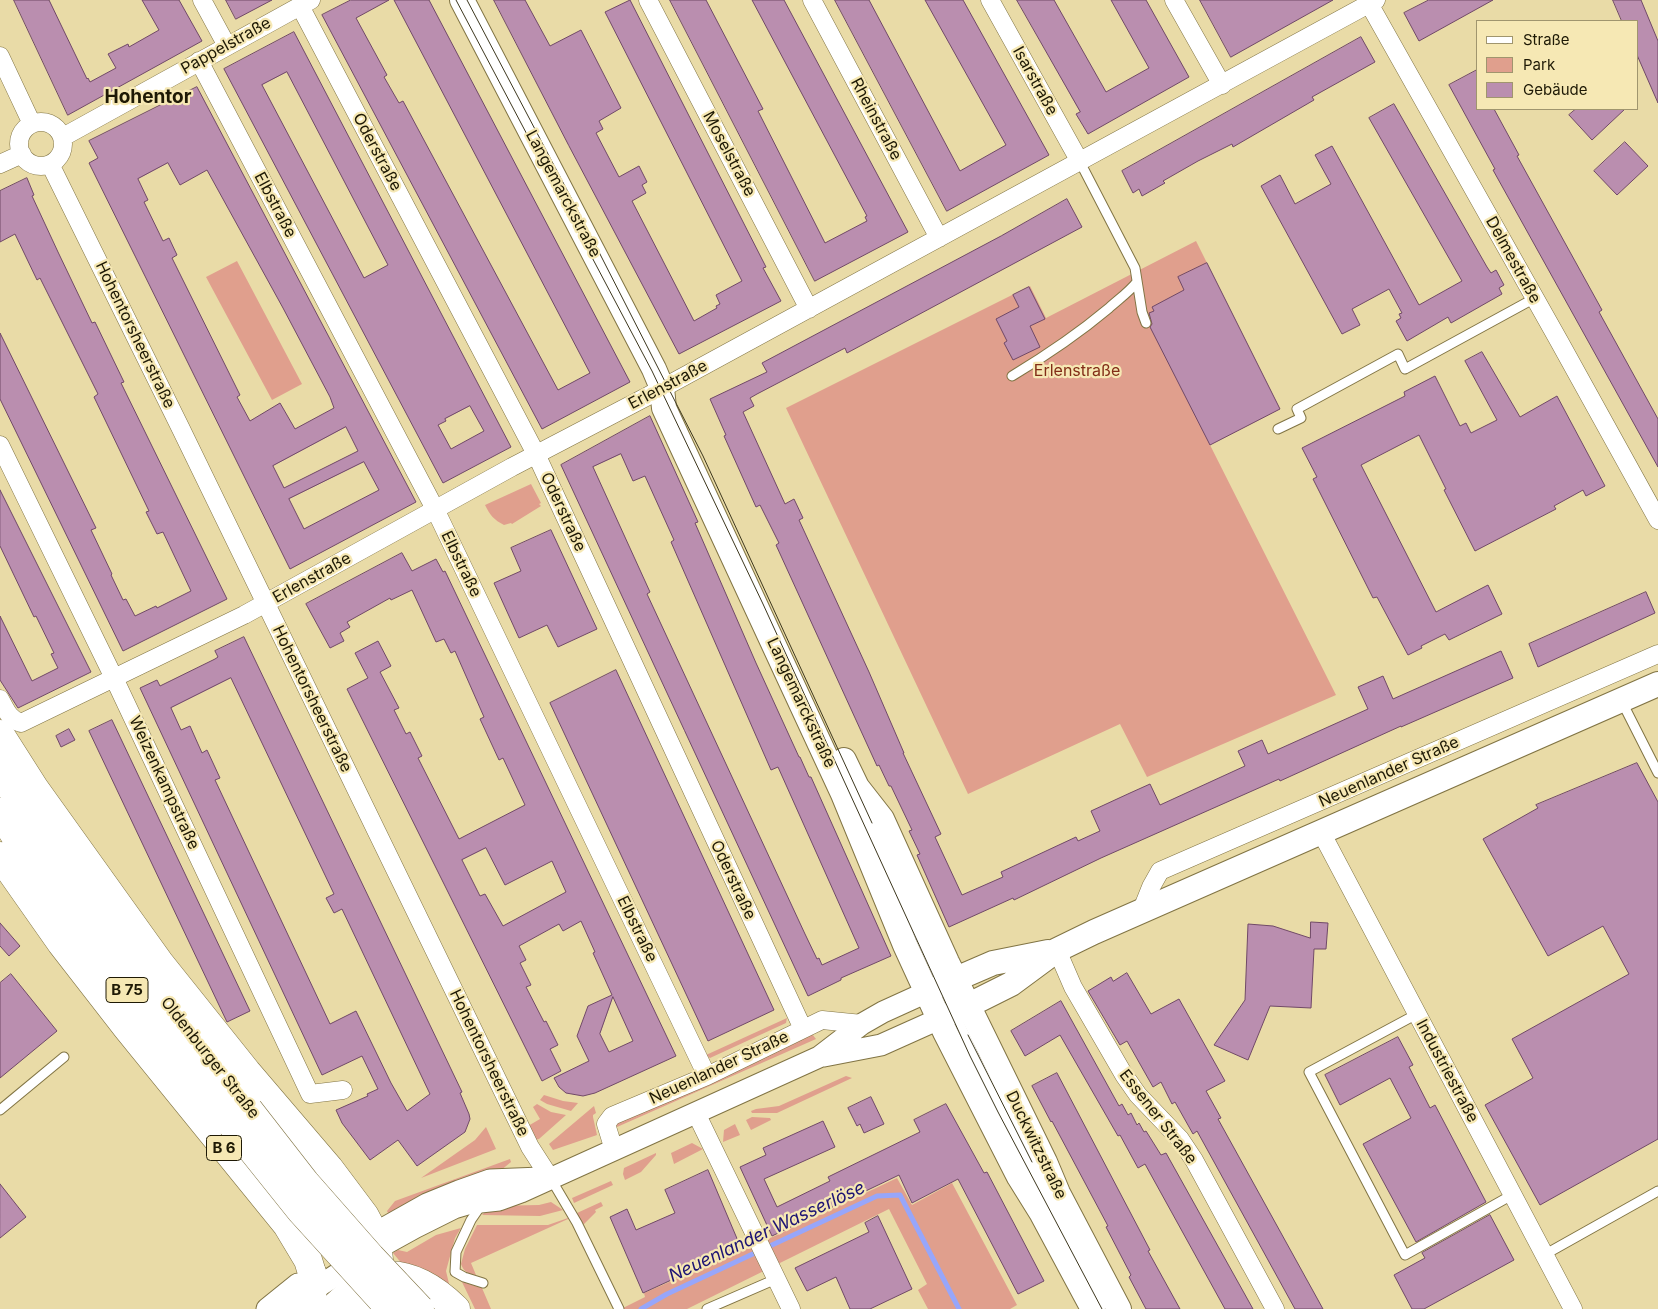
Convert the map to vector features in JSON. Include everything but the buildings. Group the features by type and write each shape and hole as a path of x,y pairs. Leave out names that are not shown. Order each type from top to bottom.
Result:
{"highway":[{"path":"4,724 35,789 158,962 247,1072 297,1140 329,1168 365,1216 376,1240 379,1276 365,1309"},
{"name":"Oldenburger Straße","path":"0,769 19,802 23,849"},
{"name":"Oldenburger Straße","path":"0,812 23,849 99,954 241,1118 305,1182 420,1309"},
{"name":"B 6","path":"23,849 61,943 127,1028 287,1225 308,1260 311,1290"},
{"name":"Oldenburger Straße","path":"241,1118 300,1210 390,1309"},
{"path":"332,1309 358,1287 379,1276 407,1278 425,1284 437,1291 456,1309"}],"main road":[{"name":"Langemarckstraße","path":"462,0 654,369 662,388 675,403 853,795 905,945 941,986"},
{"name":"Neuenlander Straße","path":"954,1013 1011,984 1057,950 1658,684"},
{"name":"Langemarckstraße","path":"853,795 882,819 941,986 954,1013"},
{"name":"Neuenlander Straße","path":"941,986 993,963 1057,950"},
{"name":"Duckwitzstraße","path":"941,986 954,1013 1019,1178 1047,1222 1093,1309"},
{"name":"Duckwitzstraße","path":"954,1013 1058,1193 1119,1309"}],"street":[{"path":"202,0 227,46"},
{"name":"Moselstraße","path":"648,0 809,308"},
{"name":"Rheinstraße","path":"812,0 940,238"},
{"name":"Isarstraße","path":"990,0 1080,162"},
{"path":"1174,0 1222,85"},
{"name":"Erlenstraße","path":"4,724 14,721 21,724 266,604 536,454 662,388 1222,85 1370,1"},
{"name":"Delmestraße","path":"1370,1 1658,520"},
{"name":"Pappelstraße","path":"63,137 305,3"},
{"name":"Oderstraße","path":"305,3 536,454 804,1029"},
{"path":"0,56 32,124"},
{"name":"Elbstraße","path":"199,61 435,509 707,1076"},
{"path":"40,122 50,123 58,129 63,137 63,150 58,158 50,164 42,166 26,160 19,146 24,130 32,124 40,122"},
{"path":"0,164 22,154"},
{"name":"Hohentorsheerstraße","path":"50,164 530,1147 550,1178"},
{"name":"Weizenkampstraße","path":"0,445 114,678 310,1094 342,1090"},
{"name":"Neuenlander Straße","path":"1141,912 1160,871 1658,654"},
{"path":"0,699 4,724"},
{"name":"Industriestraße","path":"1321,832 1573,1309"},
{"name":"Essener Straße","path":"1057,950 1073,987 1124,1075 1138,1095 1180,1139 1194,1160 1275,1309"},
{"name":"Neuenlander Straße","path":"376,1240 416,1227 454,1208 499,1200 521,1192 819,1057 862,1024 883,1012 941,986"},
{"name":"Neuenlander Straße","path":"819,1057 881,1045 954,1013"},
{"name":"Neuenlander Straße","path":"614,1150 606,1124 612,1116 707,1076 822,1020 862,1024"},
{"path":"696,1113 791,1309"},
{"name":"Neuenlander Straße","path":"376,1240 427,1204 459,1191 490,1180 550,1178"},
{"path":"289,1309 376,1240"},
{"path":"267,1309 311,1290"}],"lane":[{"path":"1080,162 1135,268 1142,312 1146,323"},
{"path":"1012,376 1059,348 1138,282"},
{"path":"1278,429 1301,418 1297,409 1398,354 1405,369 1535,298"},
{"path":"1620,700 1658,773"},
{"path":"954,1013 1066,1235"},
{"path":"1417,1014 1309,1072 1405,1254 1512,1195"},
{"path":"0,1110 64,1057"},
{"path":"251,1180 297,1140"},
{"path":"550,1178 577,1222 618,1307"},
{"path":"1544,1255 1658,1191"},
{"path":"483,1202 471,1220 456,1252 455,1272 484,1283"},
{"path":"707,1309 774,1273"}],"green space":[{"path":"1196,241 1280,409 1210,445 1336,695 1147,777 1120,724 968,794 786,408 1030,286 1046,318"},
{"path":"237,261 302,384 272,400 206,277"},
{"path":"531,484 541,506 512,524 504,525 498,521 485,505"},
{"path":"787,1018 786,1023 710,1058 706,1055"},
{"path":"812,1034 816,1039 617,1127 615,1121"},
{"path":"846,1076 852,1078 777,1113 752,1113 751,1111 779,1106"},
{"path":"544,1095 578,1103 571,1111 540,1100"},
{"path":"537,1104 551,1112 566,1115 539,1139 535,1140 528,1126 540,1119 533,1107"},
{"path":"594,1106 596,1113 593,1117 597,1135 553,1150 549,1144"},
{"path":"752,1117 770,1118 771,1120 751,1130 746,1120"},
{"path":"735,1124 740,1135 723,1142 724,1130"},
{"path":"486,1127 496,1149 421,1178 475,1140"},
{"path":"692,1143 703,1149 674,1164 671,1153"},
{"path":"656,1153 641,1172 625,1180 624,1168"},
{"path":"510,1159 511,1162 500,1171 390,1217 387,1211 395,1201"},
{"path":"897,1178 912,1205 952,1183 1017,1305 1010,1309 928,1309 918,1290 927,1284 889,1209 687,1309 621,1309 645,1297 644,1293 777,1235"},
{"path":"611,1181 613,1185 574,1203 572,1198"},
{"path":"551,1202 563,1210 540,1216 482,1215 491,1206 539,1205"},
{"path":"601,1202 603,1206 595,1210 596,1212 582,1226 577,1213"},
{"path":"568,1218 471,1263 476,1275 467,1272 462,1267 465,1249 477,1225 548,1225"},
{"path":"461,1228 455,1238 446,1271 450,1288 403,1265 393,1253 398,1250 407,1252 436,1235"},
{"path":"462,1282 482,1288 491,1309 475,1309"}],"waterway":[{"name":"Neuenlander Wasserlöse","path":"641,1309 667,1294 877,1196 900,1195 959,1309"}],"tram line":[{"path":"456,0 652,371 763,604 970,1056 1102,1309"},
{"path":"467,0 577,209 703,456 872,823"},
{"path":"968,1035 1032,1162"}],"district":[{"name":"Hohentor","path":"148,97"}]}
